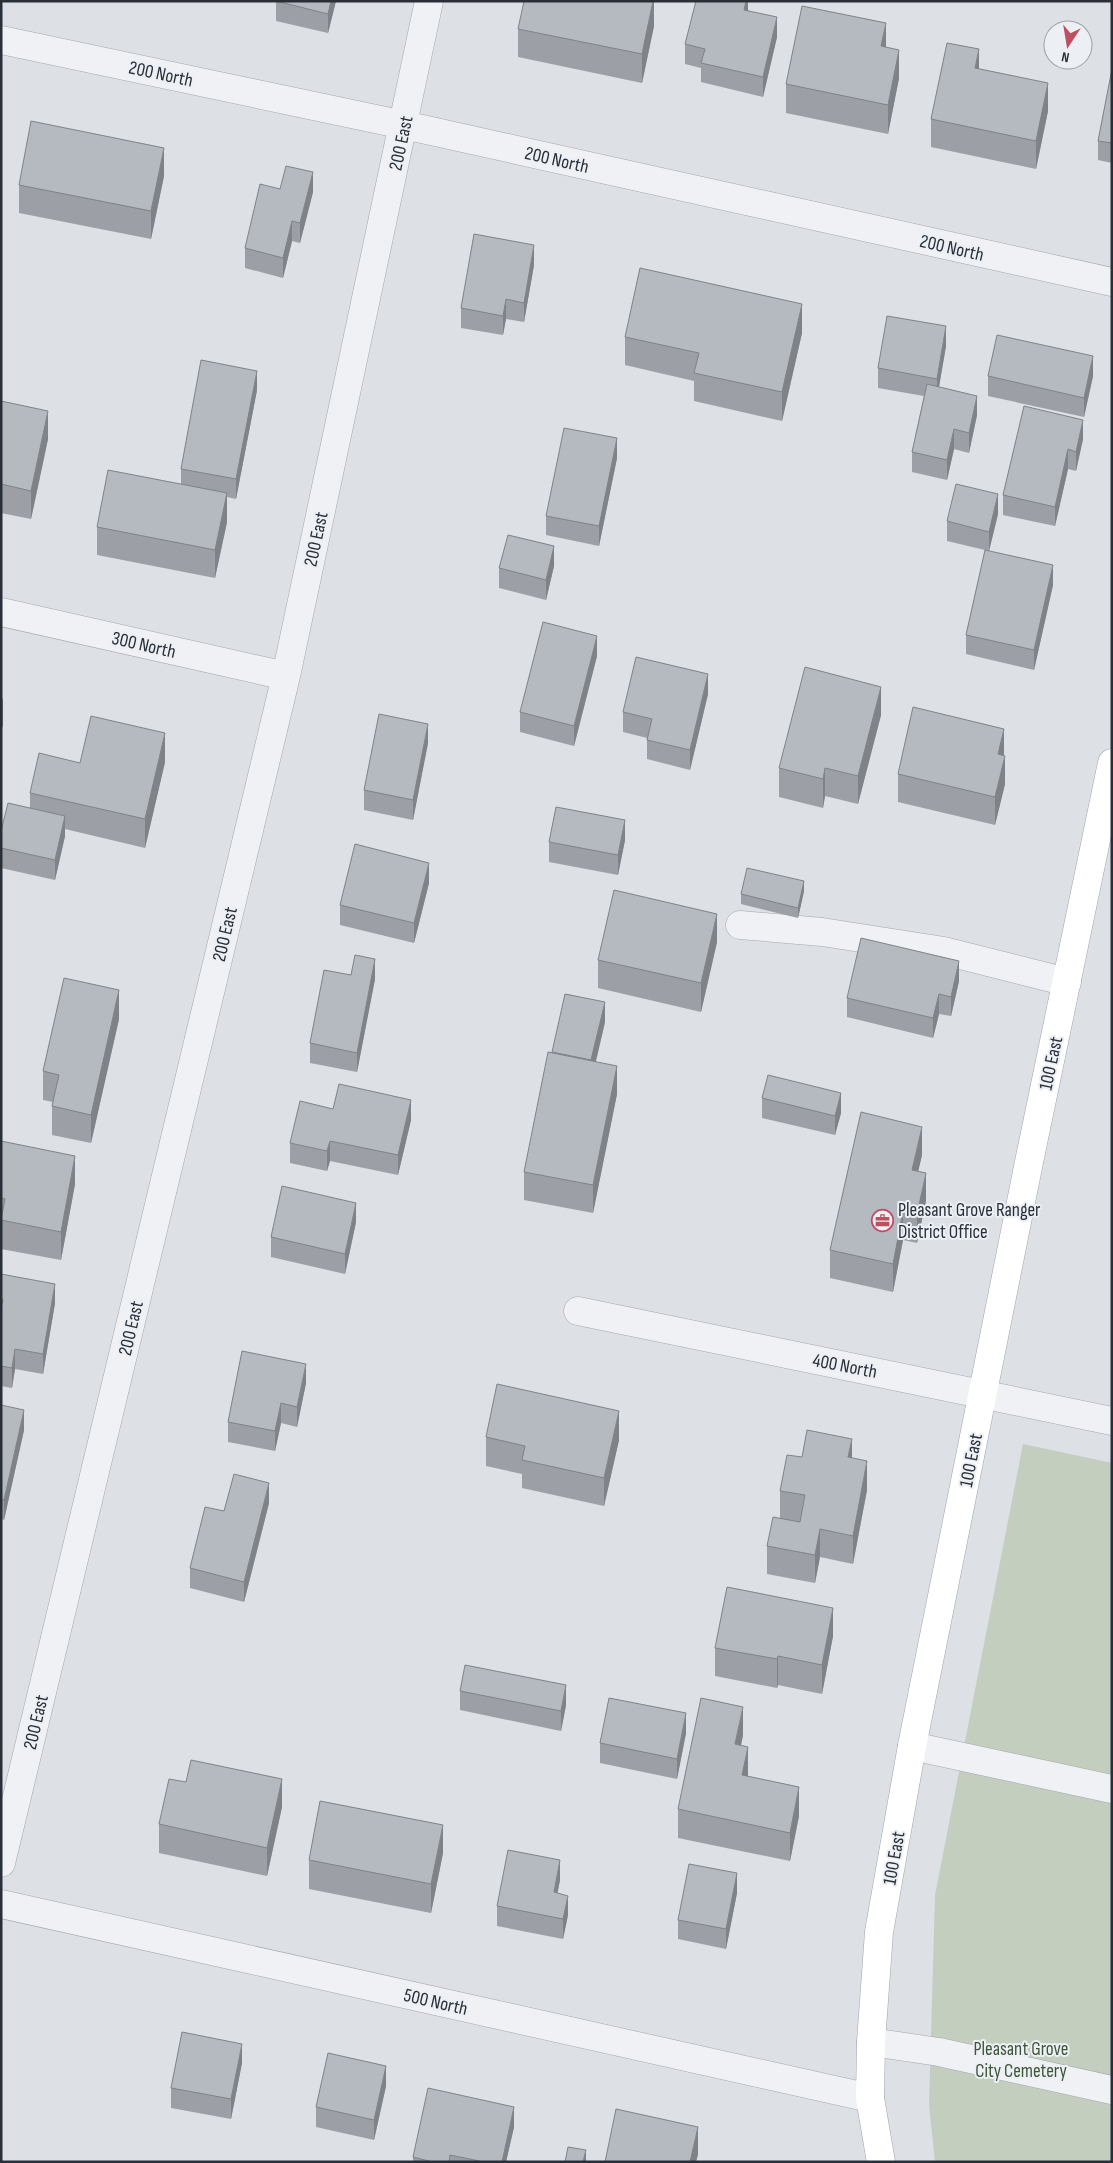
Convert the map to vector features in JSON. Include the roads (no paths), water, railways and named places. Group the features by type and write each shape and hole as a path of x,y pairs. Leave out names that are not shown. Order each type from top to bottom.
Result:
{"main road":[{"name":"100 East","path":"881,2162 870,2098 871,2042 879,1932 912,1746 1112,763"}],"street":[{"name":"200 East","path":"1,1863 286,676 429,1"},
{"name":"200 North","path":"1,40 404,125 1112,282"},
{"name":"300 North","path":"1,612 286,676"},
{"path":"740,925 822,932 944,951 1067,982"},
{"name":"400 North","path":"578,1311 1112,1421"},
{"path":"912,1746 1112,1789"},
{"name":"500 North","path":"1,1904 870,2098"},
{"path":"871,2042 939,2052 1112,2090"}],"place":[{"name":"Pleasant Grove Ranger District Office","path":"882,1220"}],"park label":[{"name":"Pleasant Grove City Cemetery","path":"1021,2059"}]}
